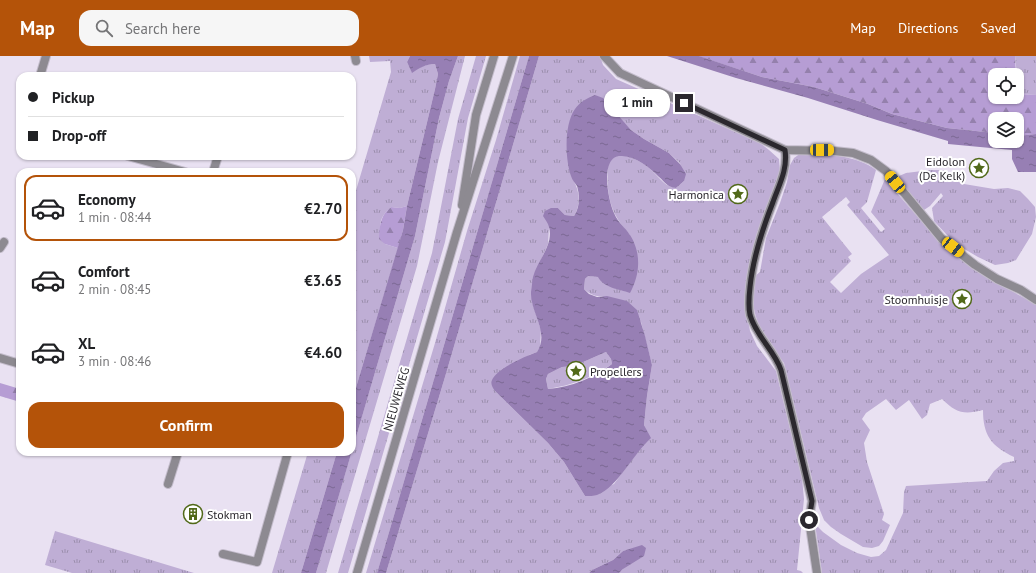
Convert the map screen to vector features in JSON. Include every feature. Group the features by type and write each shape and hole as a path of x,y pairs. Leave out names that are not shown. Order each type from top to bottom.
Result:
{"street":[{"path":"41,72 46,56"},
{"name":"NIEUWEWEG","path":"457,232 476,115 494,56"},
{"name":"NIEUWEWEG","path":"357,573 457,232 513,56"},
{"path":"604,56 620,73 785,150 834,150 871,160 886,171 942,239 974,264 997,279 1021,290 1036,300"},
{"path":"785,150 785,171 762,229 752,266 750,313 754,327 777,360 781,370 812,501 809,520 817,573"},
{"path":"142,160 171,168"},
{"path":"0,358 16,363"},
{"path":"168,484 177,456"},
{"path":"223,554 257,562 287,456"}],"green space":[{"path":"369,56 410,56 407,62 412,72 423,66 435,64 438,74 407,206 400,208 391,207 386,211 381,220 381,233 385,244 398,248 356,388 356,190 391,72 390,61 370,62"},
{"path":"458,56 465,56 438,162 417,266 326,573 316,573 350,456 356,456 356,437 415,236 439,118 449,81"},
{"path":"476,56 486,56 468,118 445,242 348,573 338,573 432,253 458,119"},
{"path":"520,56 529,56 377,573 366,573 467,231 496,140"},
{"path":"539,56 600,56 603,65 616,79 760,143 779,159 780,171 757,233 749,270 745,299 750,331 757,346 776,371 802,478 804,499 797,570 803,573 619,573 623,569 632,549 623,551 613,560 592,570 589,573 386,573","holes":["620,118 631,130 669,153 680,163 684,181 676,188 667,185 645,165 630,157 614,157 609,164 608,189 610,202 621,225 630,235 598,277 588,276 585,279 584,289 593,295 602,296 641,322 652,365 644,425 650,438 642,446 614,484 585,496 564,462 548,443 495,391 529,355 537,352 540,347 541,330 532,302 541,260 548,244 549,227 558,208 565,215 574,216 578,207 579,198 573,180"]},
{"path":"698,56 1015,56 1016,68 988,68 988,104 1024,104 1024,94 1036,95 1036,134 1024,135 1024,112 988,112 988,132 947,128 892,114 868,104 814,87 762,77"},
{"path":"1015,56 1036,56 1036,95 1024,94 1024,68 1016,68"},
{"path":"801,153 820,154 851,158 869,165 876,170 867,202 861,208 881,232 885,229 871,212 885,179 924,224 956,255 984,276 1036,305 1036,573 822,573 815,524 841,545 857,553 871,557 879,556 886,550 903,513 904,492 906,486 987,481 994,471 1003,463 1014,461 1014,457 999,449 990,439 983,419 983,410 961,412 942,399 930,404 927,415 922,419 909,400 896,410 886,399 866,413 862,419 870,430 864,443 867,462 884,514 882,520 890,525 883,541 879,546 872,548 863,547 841,534 824,520 819,508 784,363 762,331 753,305 755,276 760,272 766,238 780,203 787,182 790,165 794,158","holes":["846,197 850,202 847,205 889,255 861,274 841,293 830,282 851,261 848,257 852,254 822,217"]},
{"path":"944,170 956,180 964,184 994,189 1008,188 1020,191 1028,199 1035,207 1036,217 1032,234 1016,260 995,265 961,247 934,221 932,208 943,196 941,193 930,206 924,210 918,206 899,183 899,176 906,173"},
{"path":"407,206 398,248 385,244 379,239 380,225 387,210 391,207 400,208"},
{"path":"606,352 611,359 612,364 582,380 548,389 546,379 548,374 562,367 574,366"},
{"path":"0,383 16,388 16,401 0,396"},
{"path":"307,456 336,456 301,573 272,573"},
{"path":"55,531 194,573 72,573 45,565"}],"water":[{"path":"410,56 458,56 449,81 439,118 415,236 356,437 356,388 403,230 407,206 438,74 435,64 417,69 412,73 407,62"},
{"path":"529,56 539,56 386,573 377,573"},
{"path":"667,56 699,56 762,77 814,87 868,104 892,114 947,128 988,132 988,148 948,144 948,141 808,98 736,78"},
{"path":"595,95 603,98 631,130 669,153 680,164 686,174 684,181 676,188 670,187 651,170 633,158 622,156 615,157 610,162 607,179 609,199 617,220 628,232 637,250 637,273 630,293 604,284 598,277 588,276 585,279 584,289 589,294 597,297 607,296 627,301 637,310 652,365 644,425 651,438 612,485 597,495 585,496 564,462 548,443 495,391 491,383 495,376 505,367 537,352 540,345 541,330 533,307 531,292 535,271 547,247 550,234 549,227 543,216 545,211 551,208 558,208 565,215 574,216 576,213 579,194 569,169 567,132 571,115 575,109 581,102","holes":["606,352 611,359 612,364 590,378 574,384 548,389 546,379 548,374 562,367 574,366"]},
{"path":"1036,134 1036,172 1018,172 1012,159 1012,150 991,148 1024,148 1024,135"},
{"path":"336,456 351,456 316,573 301,573"},
{"path":"642,545 646,548 644,556 619,573 589,573 592,570 613,560 623,551"}],"place":[{"name":"Eidolon (De Kelk)","path":"979,168"},
{"name":"Harmonica","path":"738,194"},
{"name":"Stoomhuisje","path":"962,299"},
{"name":"Propellers","path":"576,371"},
{"name":"Stokman","path":"193,514"}],"route":[{"path":"684,103 785,150 785,171 762,229 752,266 750,313 754,327 777,360 781,370 812,501 809,520"}]}
